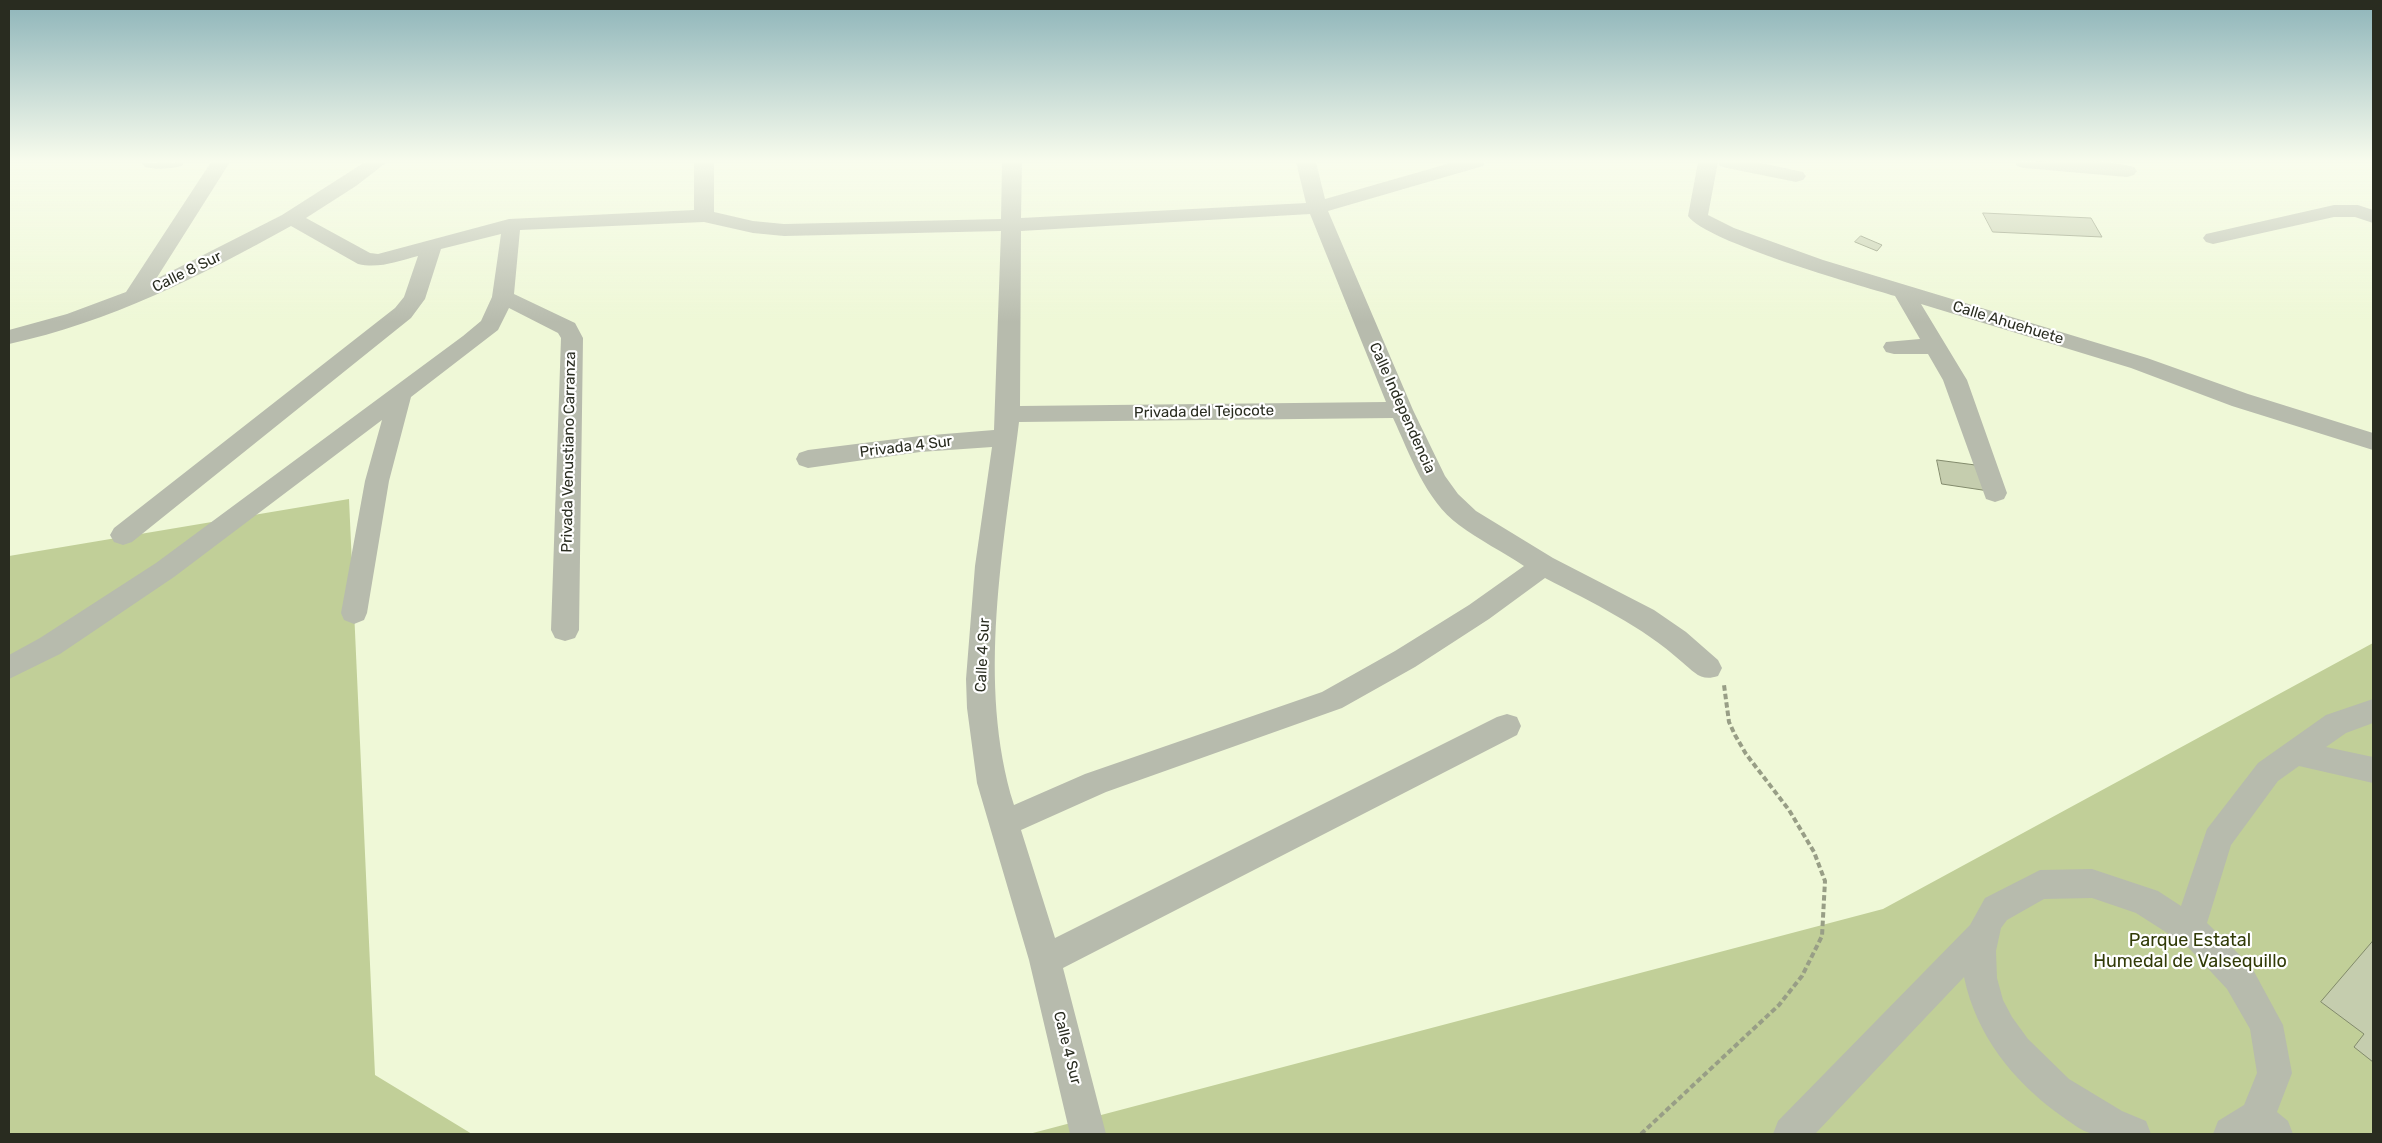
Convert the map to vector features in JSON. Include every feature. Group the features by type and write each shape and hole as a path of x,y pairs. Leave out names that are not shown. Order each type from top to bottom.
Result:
{"street":[{"path":"133,298 186,215"},
{"name":"Calle 8 Sur","path":"9,337 68,321 133,298 200,267 295,215"},
{"name":"Calle 4 Sur","path":"1012,215 1006,426 988,566 980,680 981,708 990,774 1046,960 1088,1134"},
{"path":"291,218 365,259 388,259 509,225 704,216 753,227 784,230 1012,225 1185,215"},
{"name":"Calle Independencia","path":"1320,215 1401,410 1435,480 1449,500 1468,518 1544,565 1644,618 1676,640 1708,668"},
{"name":"Calle Ahuehuete","path":"1698,215 1702,220 1727,232 1816,265 2139,363 2240,400 2373,442"},
{"path":"2213,238 2315,215"},
{"path":"9,668 50,646 165,570 490,325 504,297 511,234 509,225"},
{"path":"123,535 403,313 414,299 432,246"},
{"path":"1903,292 1955,380 1995,493"},
{"name":"Privada Venustiano Carranza","path":"504,297 567,328 572,338 565,630"},
{"path":"1894,347 1934,346"},
{"path":"354,613 377,481 401,393"},
{"name":"Privada del Tejocote","path":"1006,426 1401,410"},
{"name":"Privada 4 Sur","path":"808,459 929,443 1006,426"},
{"path":"1004,823 1096,783 1332,700 1405,659 1479,612 1544,565"},
{"path":"2190,928 2218,839 2268,772 2336,724 2373,711"},
{"path":"1046,960 1507,726"},
{"path":"2295,753 2373,770"},
{"path":"1791,1134 1982,935 1992,914 2009,897 2032,886 2059,881 2102,885 2146,901 2190,928 2228,962 2257,1003 2273,1046 2273,1086 2254,1129"},
{"path":"1982,935 1979,962 1984,991 1997,1022 2018,1054 2044,1082 2077,1108 2133,1134"}],"path":[{"path":"1642,1134 1779,1005 1802,976 1822,936 1824,881 1814,852 1789,810 1746,754 1735,735 1729,722 1723,683 1708,668"}],"green space":[{"path":"349,499 375,1075 472,1134 9,1134 9,556"},
{"name":"Parque Estatal Humedal de Valsequillo","path":"2373,643 2373,1134 1029,1134 1883,909"}],"building":[{"path":"1984,215 2091,218 2102,237 1993,232"},
{"path":"1861,236 1882,245 1877,251 1855,242"},
{"path":"1937,460 1983,466 1989,491 1942,484"},
{"path":"2373,941 2373,1062 2354,1047 2364,1034 2321,1002"}]}
